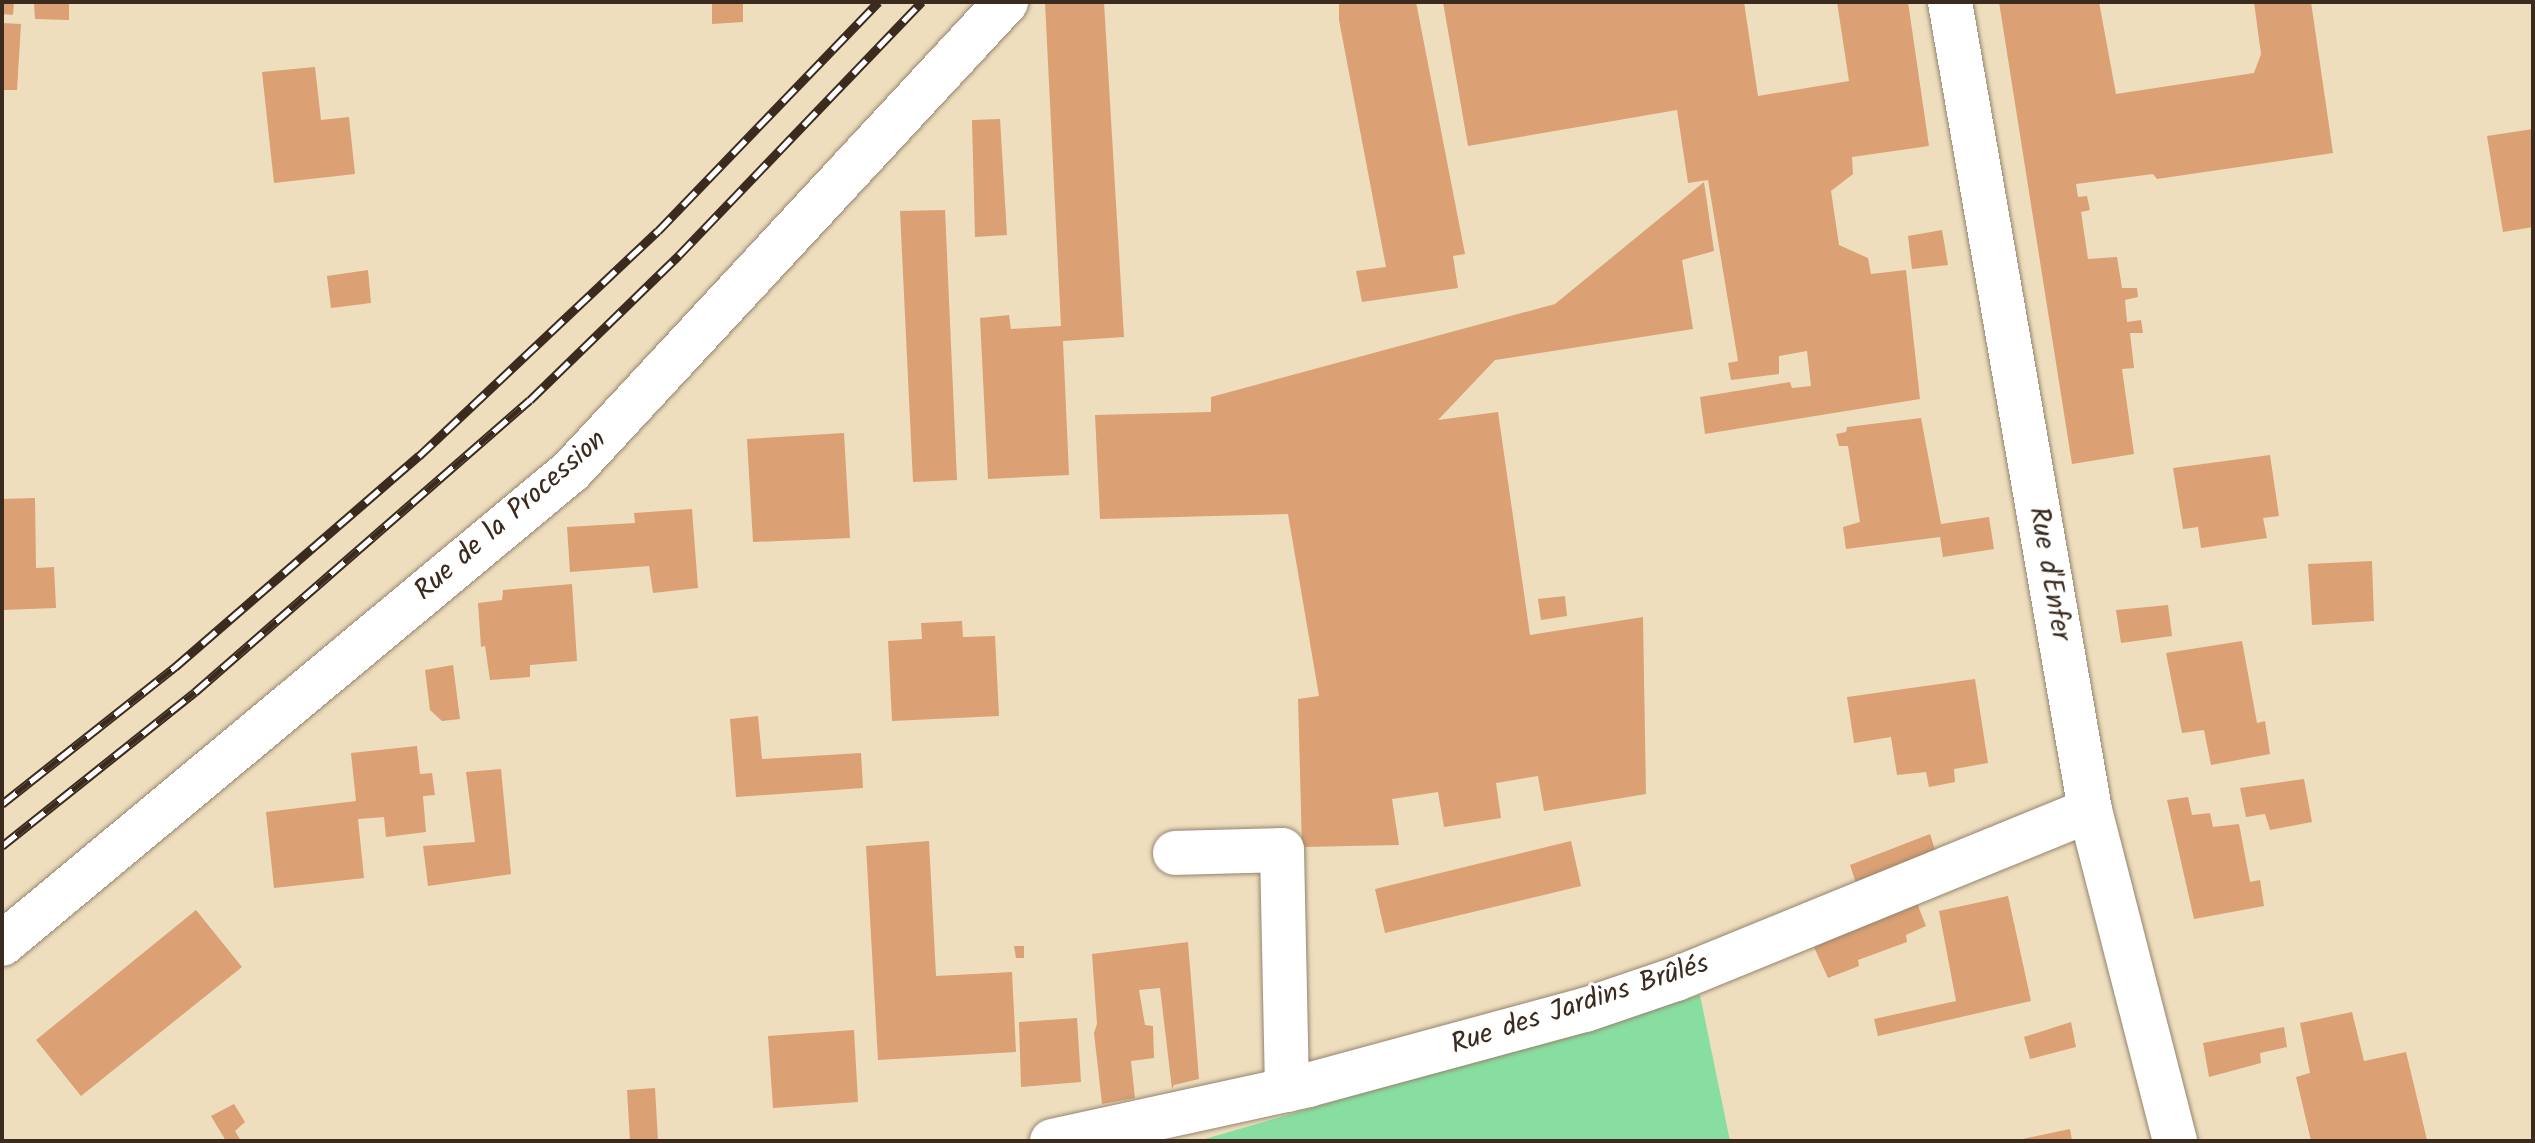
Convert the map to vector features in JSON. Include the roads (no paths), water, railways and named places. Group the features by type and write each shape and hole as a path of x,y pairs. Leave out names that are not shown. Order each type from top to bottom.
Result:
{"street":[{"name":"Rue de la Procession","path":"2,944 571,471 1006,2"},
{"name":"Rue d'Enfer","path":"1950,2 2090,810 2175,1141"},
{"name":"Rue des Jardins Brûlés","path":"1052,1141 1287,1090 1585,1010 1676,979 2090,810"},
{"path":"1175,853 1282,850 1287,1090"}],"railway":[{"path":"2,804 175,667 419,456 658,231 878,2"},
{"path":"2,846 195,692 530,400 679,255 922,2"}]}
